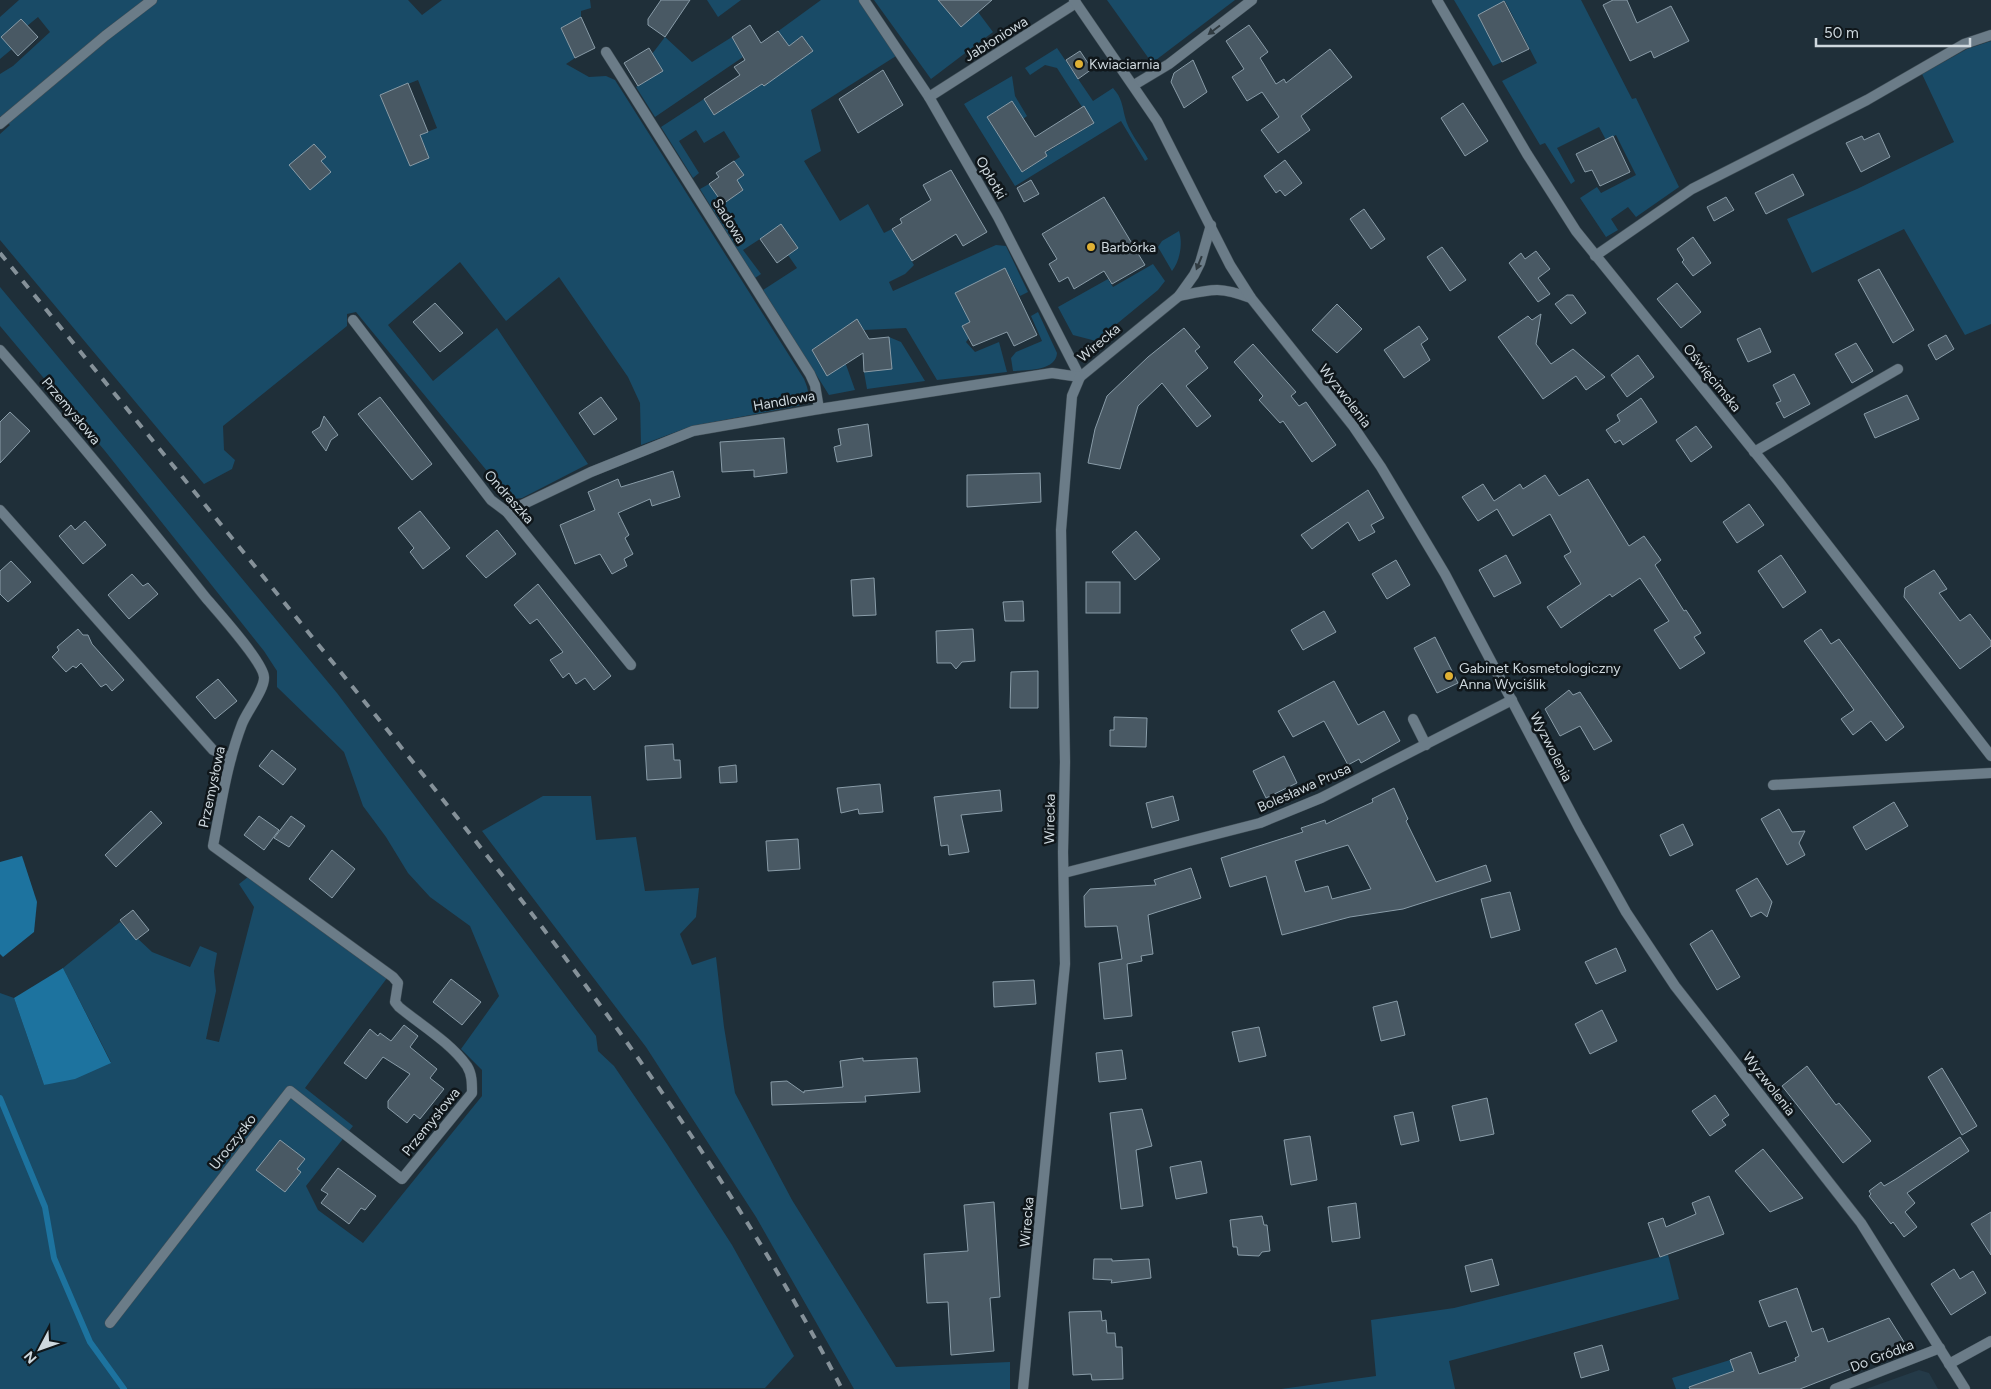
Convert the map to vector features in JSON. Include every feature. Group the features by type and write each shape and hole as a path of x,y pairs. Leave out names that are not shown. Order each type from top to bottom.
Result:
{"street":[{"path":"0,124 105,36 152,0"},
{"name":"Opłotki","path":"864,0 929,97 998,217 1080,377"},
{"path":"1134,85 1169,64 1252,0"},
{"name":"Oświęcimska","path":"1437,0 1527,154 1576,231 1754,452 1991,756"},
{"name":"Jabłoniowa","path":"929,97 1076,1"},
{"name":"Wyzwolenia","path":"1076,1 1157,121 1230,265 1251,298 1353,426 1381,467 1445,574 1579,828 1626,912 1675,986 1860,1224 1965,1389"},
{"path":"1595,256 1692,188 1867,100 1964,44 1991,34"},
{"name":"Sadowa","path":"606,52 810,374 815,385 819,409"},
{"name":"Wirecka","path":"1023,1389 1065,964 1065,762 1061,530 1072,396 1080,377 1179,296 1197,269 1211,225"},
{"name":"Wirecka","path":"1179,296 1214,289 1228,289 1251,298"},
{"name":"Ondraszka","path":"352,320 491,500 507,512 630,665"},
{"name":"Przemysłowa","path":"0,350 114,484 242,642 264,674 264,684 248,709 231,758 213,846 393,977 398,983 395,1002 399,1007 454,1052 468,1067 472,1080 472,1092 402,1179"},
{"path":"1754,452 1898,369"},
{"name":"Handlowa","path":"507,512 591,472 693,431 819,409 1052,373 1080,377"},
{"path":"0,510 212,750 231,758"},
{"name":"Bolesława Prusa","path":"1064,873 1267,820 1321,798 1512,700"},
{"path":"1413,719 1426,745"},
{"path":"1774,785 1991,773"},
{"name":"Uroczysko","path":"110,1323 290,1091 402,1179"},
{"path":"1949,1364 1991,1341"},
{"name":"Do Gródka","path":"1834,1389 1940,1348"}],"shaded area":[{"path":"19,0 408,0 422,15 442,0 590,0 591,8 581,11 581,17 561,28 575,58 566,64 589,77 606,76 615,80 804,379 808,391 806,401 798,406 692,426 641,445 640,403 628,377 559,277 506,321 460,262 388,325 433,381 497,328 588,464 522,498 513,499 506,494 356,312 347,314 347,326 223,426 224,450 235,460 232,469 204,484 0,240 0,134 10,125 0,116 0,74 13,66 50,32 38,17 27,26 1,37 12,49 0,59 0,17","holes":["418,80 437,128 420,135 429,158 410,166 380,95"]},
{"path":"707,0 741,0 718,17"},
{"path":"821,0 859,0 896,56 811,110 821,151 804,161 840,221 868,204 884,233 892,229 914,265 905,274 889,282 893,291 996,245 1006,246 1028,292 1020,296 1005,268 959,299 964,311 976,307 979,317 962,326 969,338 966,342 975,352 999,342 1007,372 937,380 906,328 864,330 857,320 812,350 827,375 844,359 855,390 829,395 763,290 797,268 788,255 760,239 743,250 761,274 755,278 700,189 709,184 723,204 743,190 737,180 744,175 734,161 740,157 724,131 704,143 696,130 679,141 699,173 693,178 661,127 704,99 714,115 813,51 802,36 789,46 777,32"},
{"path":"874,0 950,0 978,12 993,32 931,79"},
{"path":"1107,0 1235,0 1152,63"},
{"path":"1454,0 1581,0 1632,99 1636,98 1679,187 1636,217 1628,207 1611,219 1618,230 1606,237 1580,198 1597,187 1601,193 1636,175 1616,135 1606,140 1599,127 1557,148 1575,181 1571,184 1545,143 1540,145 1502,81 1537,63 1505,1 1478,15 1502,62 1493,66"},
{"path":"665,37 692,62 732,37 743,57 655,117 636,87 663,71 652,54"},
{"path":"1991,41 1991,324 1965,335 1904,229 1812,273 1787,219 1857,189 1954,142 1922,74 1967,49"},
{"path":"1057,48 1093,101 1113,88 1121,102 1129,128 1148,159 1145,161 1121,121 1015,186 964,104 1012,76 1015,96 1027,116 1023,119 1012,101 987,117 1023,172 1047,156 1045,153 1093,124 1057,68 1045,65 1030,75 1025,68"},
{"path":"1179,231 1181,241 1180,252 1172,271 1158,247 1162,241"},
{"path":"1153,264 1165,281 1158,290 1096,341 1073,335 1058,307 1108,279 1113,287"},
{"path":"0,287 337,693 596,1036 598,1051 614,1066 732,1245 794,1356 765,1388 0,1389 0,993 14,998 44,1085 111,1062 63,968 120,922 152,952 190,967 200,946 217,953 214,971 216,991 206,1039 219,1042 254,907 239,884 248,877 387,978 305,1088 353,1126 306,1186 318,1210 363,1243 482,1096 482,1070 461,1049 499,996 470,926 430,897 408,873 386,837 363,806 344,752 277,687 277,671 264,651 105,451 0,326"},
{"path":"1038,312 1057,353 1055,359 1046,366 1033,370 1013,371 1011,358 1016,352 1042,341 1031,316"},
{"path":"889,337 901,342 925,381 867,389 864,372 892,369"},
{"path":"543,796 591,796 596,840 636,837 645,891 699,888 696,917 680,934 692,965 716,957 724,1027 735,1093 792,1200 896,1367 1010,1362 1010,1389 854,1389 756,1217 646,1047 482,831"},
{"path":"22,856 37,902 34,932 3,957 0,954 0,862"},
{"path":"63,968 111,1063 75,1079 44,1085 14,998"},
{"path":"1668,1255 1679,1299 1449,1361 1455,1389 1281,1389 1376,1376 1371,1320 1454,1308"},
{"path":"1730,1360 1741,1389 1709,1382 1687,1389 1676,1389 1672,1378"},
{"path":"1919,1370 1929,1373 1938,1389 1866,1389"}],"building":[{"path":"661,0 690,0 665,37 648,25 648,19"},
{"path":"938,0 992,0 961,27"},
{"path":"1613,0 1627,0 1637,23 1671,6 1689,41 1654,58 1651,51 1630,61 1603,5"},
{"path":"1504,1 1529,49 1502,62 1478,15"},
{"path":"581,17 595,48 575,58 561,28"},
{"path":"21,19 38,37 18,56 1,37"},
{"path":"750,25 761,43 778,31 789,46 802,36 813,51 764,86 762,84 714,115 704,99 740,75 734,67 745,60 732,37"},
{"path":"1249,25 1268,52 1260,58 1276,84 1284,79 1286,83 1330,49 1352,77 1301,116 1310,130 1278,153 1261,130 1279,117 1262,92 1247,101 1232,77 1244,69 1226,41"},
{"path":"649,48 663,71 638,86 624,63"},
{"path":"1080,51 1092,69 1078,79 1066,60"},
{"path":"1193,60 1207,92 1184,108 1171,82 1174,73"},
{"path":"883,70 903,105 858,133 839,99"},
{"path":"408,83 428,132 420,135 429,158 410,166 380,95"},
{"path":"1012,101 1035,137 1084,106 1094,123 1045,152 1047,156 1022,172 987,117"},
{"path":"1463,103 1488,141 1465,156 1441,118"},
{"path":"1879,133 1890,157 1861,172 1846,143 1862,136 1864,140"},
{"path":"1613,136 1630,172 1600,186 1592,170 1585,172 1576,154"},
{"path":"314,144 326,157 321,161 331,172 310,190 289,165"},
{"path":"1285,160 1302,183 1285,196 1280,190 1276,193 1264,176"},
{"path":"734,161 744,175 737,180 743,190 723,204 709,184 719,177 716,173"},
{"path":"951,170 987,232 963,246 956,234 912,261 892,229 902,223 900,219 931,200 923,185"},
{"path":"1793,174 1804,195 1766,214 1755,193"},
{"path":"1031,180 1039,194 1024,202 1017,188"},
{"name":"Barbórka","path":"1104,197 1145,265 1112,284 1104,271 1074,289 1068,277 1059,282 1049,264 1057,259 1042,234"},
{"path":"1726,197 1734,210 1714,221 1707,207"},
{"path":"1364,209 1385,239 1371,249 1350,219"},
{"path":"781,224 798,248 777,263 760,239"},
{"path":"1693,237 1711,263 1693,276 1682,262 1684,260 1677,249"},
{"path":"1442,247 1466,280 1450,291 1427,257"},
{"path":"1536,251 1550,269 1538,278 1550,294 1538,302 1509,263 1521,253 1525,259"},
{"path":"1005,268 1037,335 1014,346 1007,332 973,346 962,326 970,322 955,293"},
{"path":"1879,269 1914,330 1893,343 1858,280"},
{"path":"1677,283 1701,312 1681,328 1657,299"},
{"path":"1567,295 1573,295 1586,313 1571,324 1555,304"},
{"path":"435,303 463,333 440,352 413,322"},
{"path":"1337,304 1362,329 1337,353 1312,330"},
{"path":"1541,314 1536,344 1551,364 1573,349 1605,377 1586,390 1576,376 1543,399 1498,337 1528,316 1532,320"},
{"path":"857,319 869,339 889,337 892,369 864,372 863,353 827,376 812,350"},
{"path":"1419,326 1428,339 1421,344 1430,360 1404,378 1384,350"},
{"path":"1184,328 1200,347 1195,351 1208,368 1186,386 1211,416 1197,427 1162,383 1138,406 1120,469 1088,463 1095,429 1107,396 1148,357"},
{"path":"1760,328 1771,352 1748,362 1737,339"},
{"path":"1946,335 1954,349 1936,360 1928,345"},
{"path":"1856,343 1873,371 1852,383 1835,354"},
{"path":"1253,344 1296,392 1291,396 1299,406 1306,402 1336,445 1312,462 1283,421 1280,423 1259,400 1263,396 1234,362"},
{"path":"1638,355 1654,377 1627,397 1611,375"},
{"path":"1794,374 1810,404 1784,418 1776,403 1781,401 1773,385"},
{"path":"1907,395 1919,419 1875,438 1864,414"},
{"path":"380,397 432,464 412,480 358,414"},
{"path":"601,397 617,419 594,435 579,413"},
{"path":"1641,398 1657,422 1623,445 1620,440 1615,443 1606,430 1620,421 1617,415"},
{"path":"10,412 30,431 0,463 0,422"},
{"path":"324,416 338,435 331,440 326,451 312,432 320,427"},
{"path":"868,424 872,456 837,462 834,447 841,445 838,429"},
{"path":"1696,426 1712,447 1691,462 1676,440"},
{"path":"784,438 787,473 754,477 754,470 722,472 720,442"},
{"path":"673,471 680,497 652,506 650,499 618,513 629,535 625,538 633,554 624,559 627,566 612,574 600,554 575,564 560,525 595,510 588,492 618,479 621,487"},
{"path":"1040,473 1041,502 967,507 967,475"},
{"path":"1545,475 1559,496 1588,479 1629,546 1644,536 1661,560 1655,565 1684,611 1686,610 1701,633 1694,637 1705,653 1680,669 1654,630 1669,621 1640,578 1612,597 1610,594 1561,628 1547,607 1581,584 1564,556 1571,552 1550,514 1513,536 1497,509 1478,521 1462,497 1483,484 1494,501 1520,484 1523,489"},
{"path":"1368,490 1384,518 1371,525 1375,532 1359,541 1348,522 1312,549 1301,535"},
{"path":"1749,504 1764,525 1737,543 1723,522"},
{"path":"420,511 450,548 423,569 410,552 414,548 398,528"},
{"path":"85,521 106,545 83,564 59,536 71,525 75,530"},
{"path":"497,530 516,554 486,578 466,556"},
{"path":"1136,531 1160,559 1135,580 1112,552"},
{"path":"1506,555 1521,583 1494,597 1479,570"},
{"path":"1781,555 1806,592 1783,608 1758,571"},
{"path":"1396,560 1410,585 1387,599 1372,574"},
{"path":"11,561 31,582 8,602 0,594 0,571"},
{"path":"1934,570 1947,589 1939,593 1960,621 1970,614 1991,641 1991,646 1960,669 1904,597 1905,588"},
{"path":"132,574 143,586 148,583 158,594 129,619 108,595"},
{"path":"874,578 876,615 853,616 851,580"},
{"path":"1086,582 1120,582 1120,613 1086,613"},
{"path":"538,584 611,676 594,690 585,678 576,684 569,673 563,678 550,660 563,652 537,619 530,624 514,605"},
{"path":"1023,601 1024,621 1005,621 1003,602"},
{"path":"1324,611 1336,632 1303,650 1291,630"},
{"path":"78,629 83,635 88,635 92,644 124,680 112,691 106,684 101,687 81,663 76,668 73,666 66,672 52,657 59,650 57,647"},
{"path":"973,629 975,661 962,662 956,669 951,663 937,663 936,631"},
{"path":"1821,629 1831,644 1839,639 1904,727 1886,741 1871,721 1853,735 1841,719 1854,710 1804,641"},
{"path":"1435,637 1458,683 1437,693 1414,648"},
{"path":"1038,671 1038,708 1010,708 1011,672"},
{"path":"218,679 237,701 215,719 196,697"},
{"path":"1334,681 1358,725 1384,711 1400,741 1361,763 1359,759 1348,765 1324,721 1293,737 1278,711"},
{"path":"1569,690 1573,695 1580,692 1612,741 1594,750 1580,726 1560,736 1545,709"},
{"path":"1114,717 1147,718 1146,747 1110,746 1110,730 1114,730"},
{"path":"673,744 674,760 680,760 681,778 647,780 645,746"},
{"path":"272,750 296,769 283,785 259,766"},
{"path":"1284,756 1297,783 1266,798 1253,771"},
{"path":"736,765 737,782 720,783 719,767"},
{"path":"880,784 883,812 859,814 858,809 841,813 837,788"},
{"path":"1394,788 1408,819 1406,821 1436,882 1486,865 1491,881 1403,909 1350,917 1282,935 1266,876 1230,887 1221,858 1303,832 1301,828 1325,820 1326,824 1373,802 1372,799","holes":["1348,845 1371,889 1332,899 1328,886 1305,892 1295,861"]},
{"path":"1000,790 1002,811 961,815 969,852 949,855 948,845 941,846 934,797"},
{"path":"1173,796 1179,820 1152,828 1146,803"},
{"path":"1894,802 1908,826 1866,850 1853,827"},
{"path":"1779,809 1792,832 1805,831 1799,843 1805,855 1787,865 1761,819"},
{"path":"151,811 162,823 116,867 105,855"},
{"path":"259,816 279,830 264,850 244,835"},
{"path":"291,816 305,826 289,847 274,838"},
{"path":"1683,824 1693,845 1670,856 1660,835"},
{"path":"798,839 800,869 768,871 766,841"},
{"path":"332,850 355,869 332,898 309,879"},
{"path":"1191,868 1201,898 1148,915 1153,954 1141,956 1142,961 1127,964 1132,1016 1104,1019 1099,963 1122,959 1117,926 1085,927 1084,896 1090,889 1156,885 1154,880"},
{"path":"1757,878 1772,902 1767,917 1761,912 1751,917 1736,890"},
{"path":"1510,892 1520,930 1491,938 1481,899"},
{"path":"133,910 149,930 136,940 120,920"},
{"path":"1712,930 1740,977 1717,990 1690,944"},
{"path":"1616,948 1626,971 1596,984 1585,962"},
{"path":"451,979 481,1002 462,1025 433,1002"},
{"path":"1034,980 1036,1004 994,1007 993,982"},
{"path":"1397,1001 1405,1035 1381,1041 1373,1007"},
{"path":"1602,1010 1617,1041 1590,1054 1575,1024"},
{"path":"404,1025 418,1036 410,1047 437,1069 430,1078 444,1089 420,1119 414,1114 407,1123 388,1108 388,1101 410,1074 383,1057 366,1079 344,1063 370,1029 378,1036 380,1033 391,1041"},
{"path":"1259,1027 1266,1056 1239,1062 1232,1032"},
{"path":"1122,1050 1126,1079 1099,1082 1096,1053"},
{"path":"863,1058 863,1061 917,1058 920,1092 865,1096 866,1102 772,1105 771,1082 787,1081 804,1093 804,1091 843,1087 840,1061"},
{"path":"1807,1066 1836,1105 1839,1103 1871,1141 1843,1163 1782,1086"},
{"path":"1942,1068 1977,1126 1962,1135 1928,1077"},
{"path":"1715,1095 1729,1115 1722,1120 1726,1125 1710,1136 1692,1111"},
{"path":"1487,1098 1494,1134 1460,1141 1452,1106"},
{"path":"1142,1109 1152,1146 1136,1150 1143,1206 1121,1209 1110,1113"},
{"path":"1413,1112 1419,1141 1401,1145 1394,1116"},
{"path":"1310,1136 1317,1180 1291,1185 1284,1140"},
{"path":"1960,1137 1969,1151 1907,1193 1915,1203 1905,1212 1917,1227 1904,1237 1869,1196 1871,1194 1869,1191 1881,1182 1884,1186 1896,1179"},
{"path":"280,1140 305,1159 297,1169 301,1172 285,1192 256,1170"},
{"path":"1763,1149 1803,1198 1770,1212 1735,1171"},
{"path":"1201,1161 1207,1193 1176,1199 1170,1167"},
{"path":"338,1168 376,1196 365,1210 361,1208 349,1224 321,1203 328,1194 321,1190"},
{"path":"1709,1196 1724,1234 1660,1257 1648,1223 1663,1218 1666,1227 1696,1214 1692,1203"},
{"path":"994,1202 1000,1297 990,1298 994,1351 951,1355 948,1302 927,1303 924,1254 968,1251 964,1205"},
{"path":"1356,1203 1360,1238 1332,1242 1328,1207"},
{"path":"1991,1212 1991,1255 1971,1224"},
{"path":"1262,1216 1264,1225 1267,1225 1270,1251 1262,1252 1259,1256 1238,1255 1237,1247 1233,1247 1230,1220"},
{"path":"1094,1259 1112,1259 1112,1261 1149,1259 1151,1278 1111,1283 1112,1280 1093,1279"},
{"path":"1492,1259 1499,1285 1471,1292 1465,1266"},
{"path":"1954,1269 1960,1279 1973,1271 1986,1293 1951,1315 1931,1284"},
{"path":"1797,1288 1812,1332 1823,1328 1828,1342 1889,1318 1904,1342 1902,1349 1800,1389 1690,1389 1689,1387 1734,1371 1730,1360 1751,1352 1759,1374 1796,1361 1795,1358 1799,1356 1786,1321 1769,1327 1759,1301"},
{"path":"1101,1311 1102,1321 1106,1320 1107,1333 1115,1333 1116,1347 1122,1347 1123,1379 1092,1380 1091,1374 1073,1375 1069,1312"},
{"path":"1602,1345 1609,1370 1581,1378 1574,1353"}],"waterway":[{"path":"0,1098 45,1207 54,1258 90,1342 124,1389"}],"railway":[{"path":"0,253 368,706 561,952 682,1121 738,1208 792,1298 842,1389"}],"place":[{"name":"Kwiaciarnia","path":"1079,64"},
{"name":"Barbórka","path":"1091,247"},
{"name":"Gabinet Kosmetologiczny Anna Wyciślik","path":"1449,676"}]}
